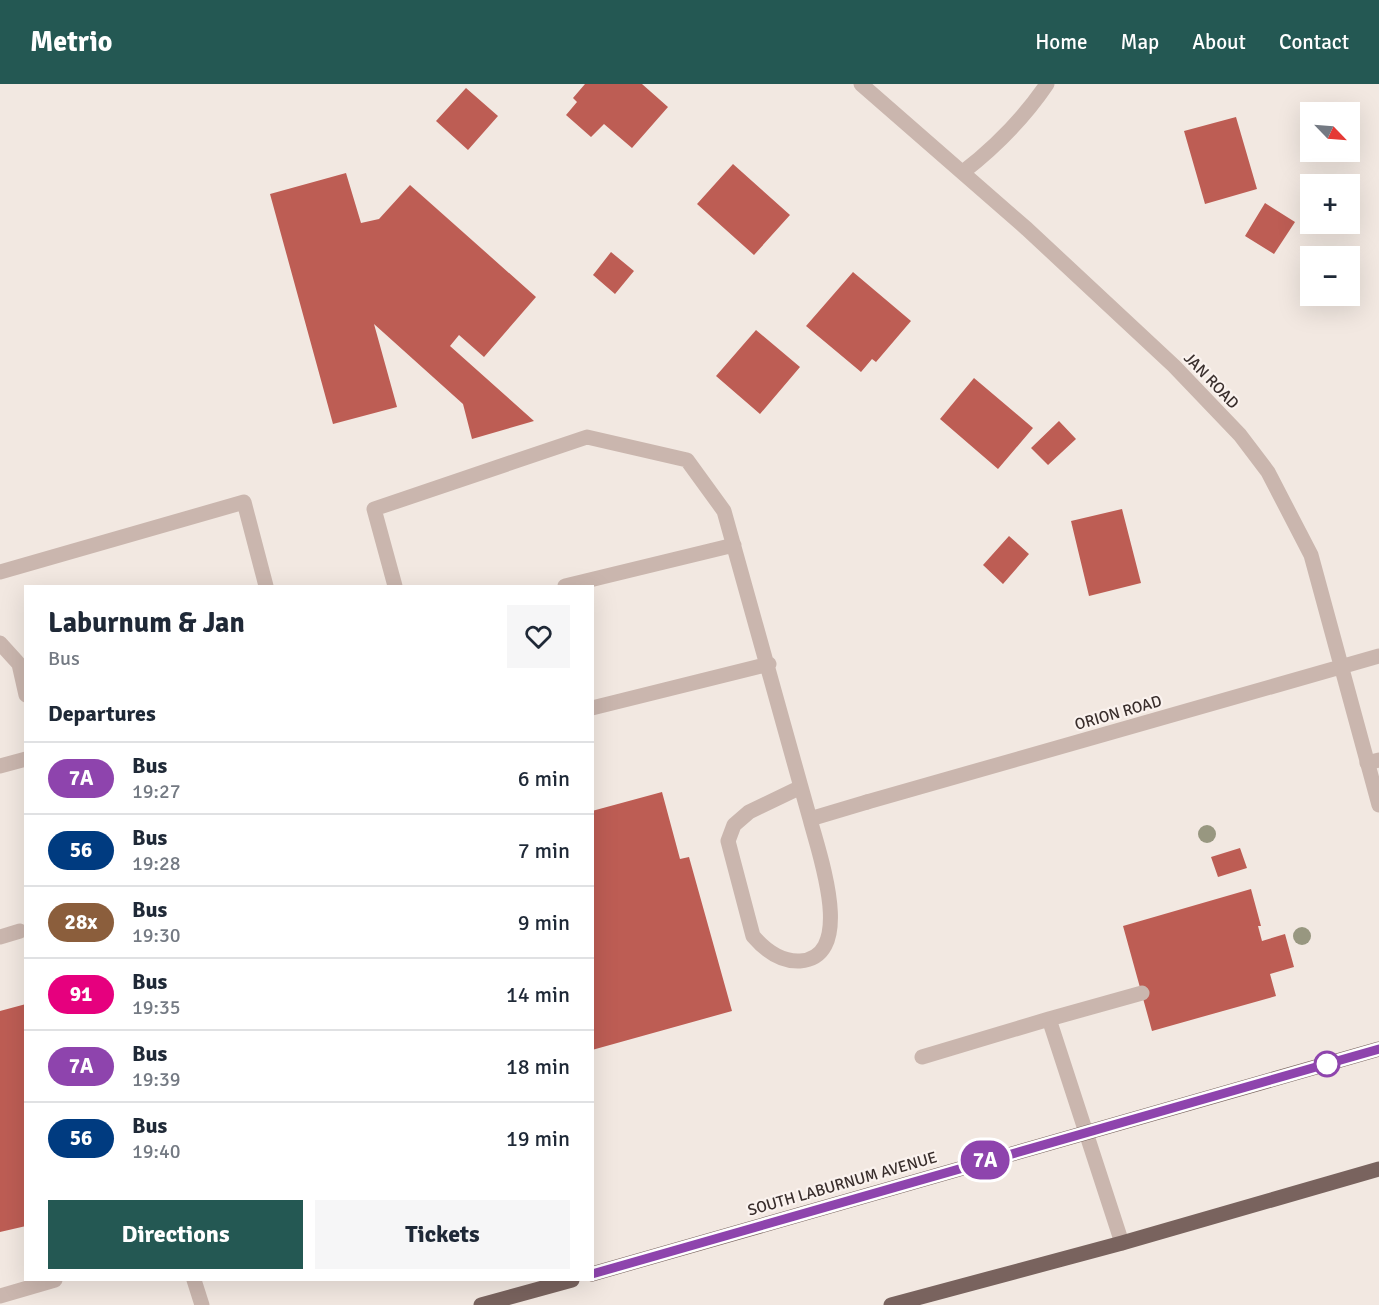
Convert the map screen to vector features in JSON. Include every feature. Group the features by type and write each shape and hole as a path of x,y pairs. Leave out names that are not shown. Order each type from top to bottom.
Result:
{"main road":[{"name":"SOUTH LABURNUM AVENUE","path":"594,1273 1379,1049"},
{"path":"891,1305 1122,1243 1379,1169"},
{"path":"481,1305 568,1281"}],"street":[{"name":"JAN ROAD","path":"861,84 963,172 1174,366 1240,435 1268,472 1311,555 1340,668 1373,762 1379,806"},
{"path":"963,172 1031,108 1047,84"},
{"path":"395,585 374,509 587,437 687,460 724,511 810,819 833,920 826,945 814,956 800,961 778,957 763,948 753,936 728,841 734,825 749,812 801,787"},
{"path":"0,572 244,502 266,585"},
{"path":"569,585 734,545"},
{"path":"0,643 19,664 24,685"},
{"name":"ORION ROAD","path":"810,819 1379,656"},
{"path":"594,708 768,664"},
{"path":"0,766 24,760"},
{"path":"0,937 20,931"},
{"path":"922,1057 1142,993"},
{"path":"1049,1019 1122,1243"},
{"path":"0,1296 52,1281"},
{"path":"194,1281 202,1305"}],"building":[{"path":"585,84 642,84 668,107 632,148 604,124 591,137 566,115 577,102 573,98"},
{"path":"466,88 498,116 468,150 436,121"},
{"path":"1236,117 1257,189 1205,204 1184,131"},
{"path":"733,164 790,215 754,255 697,204"},
{"path":"346,173 361,223 379,219 410,185 536,297 484,357 459,335 450,346 534,421 472,439 463,404 374,324 397,407 333,424 270,194"},
{"path":"1265,203 1295,222 1274,254 1245,236"},
{"path":"611,252 634,271 615,294 593,275"},
{"path":"853,272 911,321 876,362 872,359 861,372 806,326"},
{"path":"756,330 800,367 760,414 716,376"},
{"path":"974,378 1033,428 998,469 940,419"},
{"path":"1059,421 1076,439 1048,465 1031,448"},
{"path":"1122,509 1141,583 1089,596 1071,521"},
{"path":"1009,536 1029,554 1003,584 983,565"},
{"path":"662,792 680,859 689,857 732,1011 594,1049 594,810"},
{"path":"1240,848 1247,868 1218,877 1211,857"},
{"path":"1251,889 1261,926 1258,926 1262,941 1285,934 1294,967 1270,974 1276,996 1152,1031 1123,926"},
{"path":"24,1005 24,1226 0,1232 0,1011"}],"bus line":[{"name":"7A","path":"594,1273 1379,1049"}]}
